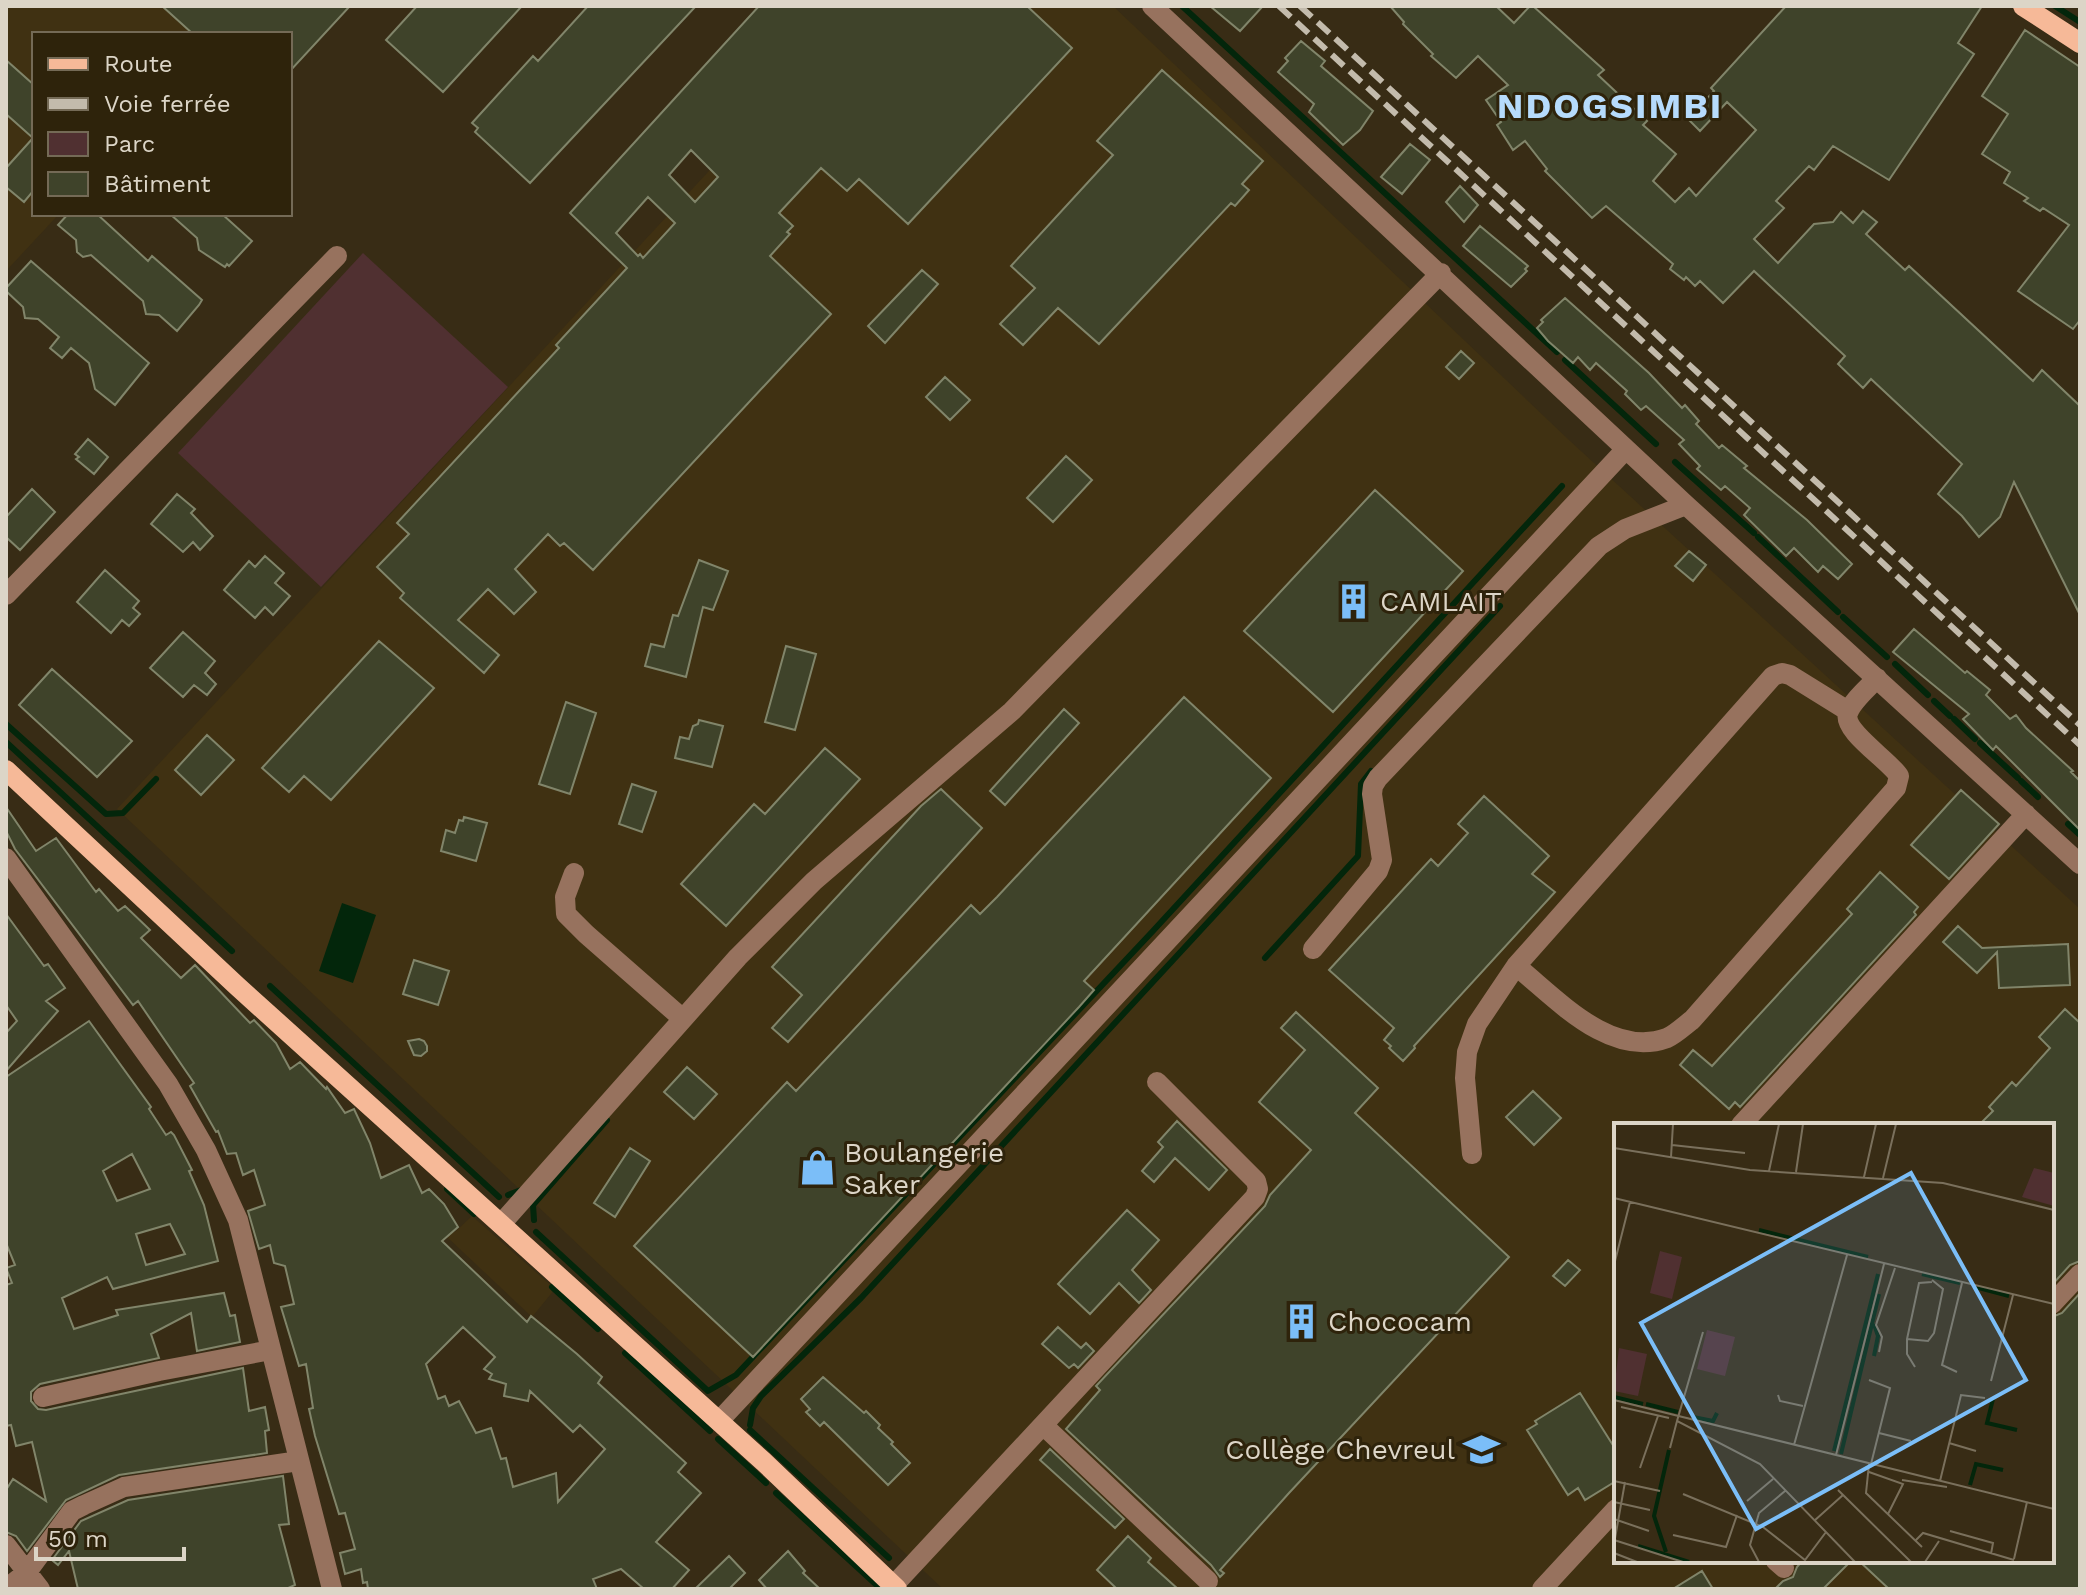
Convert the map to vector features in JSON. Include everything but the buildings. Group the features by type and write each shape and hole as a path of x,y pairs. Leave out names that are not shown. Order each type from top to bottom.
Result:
{"main road":[{"path":"2023,6 2080,43"},
{"path":"6,770 226,975 719,1421 886,1585"}],"street":[{"path":"1152,6 1686,505 2080,864"},
{"path":"6,595 337,256"},
{"path":"501,1224 738,957 814,881 979,741 1067,658 1441,273"},
{"path":"719,1421 1626,449"},
{"path":"1313,949 1378,871 1382,860 1372,794 1378,778 1599,546 1625,529 1686,505"},
{"path":"1472,1154 1465,1078 1467,1052 1477,1024 1516,966 1773,676 1782,673 1790,675 1848,711"},
{"path":"1516,966 1597,1030 1634,1042 1667,1038 1692,1020 1896,788 1899,776 1893,766 1851,729 1847,720 1848,711 1877,678"},
{"path":"1743,1123 2026,814"},
{"path":"6,858 168,1084 206,1150 238,1220 332,1589"},
{"path":"574,873 565,897 566,914 683,1019"},
{"path":"886,1585 1043,1425 1255,1197 1258,1189 1256,1181 1157,1082"},
{"path":"2054,1302 2080,1274"},
{"path":"43,1397 271,1350"},
{"path":"1043,1425 1208,1581"},
{"path":"6,1589 27,1572 72,1511 124,1487 299,1461"},
{"path":"1542,1589 1614,1511"},
{"path":"6,1545 40,1589"}],"shaded area":[{"path":"6,6 253,6 229,32 32,32 32,216 57,216 6,271"},
{"path":"862,6 1113,6 1570,441 2080,909 2080,1589 943,1589 117,809"},
{"path":"342,903 376,915 353,983 319,971"},
{"path":"472,1216 555,1289 532,1317 446,1236"}],"green space":[{"path":"363,253 508,387 321,587 178,453"}],"waterway":[{"path":"1182,6 1557,352"},
{"path":"2055,6 2080,22"},
{"path":"1565,360 1656,444"},
{"path":"1675,462 1754,533"},
{"path":"536,1232 708,1391 736,1375 1152,932 1562,486"},
{"path":"1758,537 1838,612"},
{"path":"750,1425 753,1408 761,1396 861,1298 1500,606"},
{"path":"1843,617 1887,657"},
{"path":"1895,664 1928,695"},
{"path":"1934,701 1950,716"},
{"path":"1954,719 1975,739"},
{"path":"6,724 106,814 123,813 156,779"},
{"path":"6,742 232,951"},
{"path":"1980,743 2018,778"},
{"path":"1265,958 1358,856 1361,784 1371,771"},
{"path":"2021,781 2038,797"},
{"path":"2068,824 2080,835"},
{"path":"270,986 499,1197"},
{"path":"534,1220 533,1205 607,1120"},
{"path":"447,1189 474,1214"},
{"path":"508,1195 521,1190"},
{"path":"552,1287 598,1329"},
{"path":"625,1353 710,1431"},
{"path":"750,1430 889,1558"},
{"path":"718,1439 766,1483"},
{"path":"776,1493 881,1589"}],"railway":[{"path":"1279,6 2080,745"},
{"path":"1300,6 2080,725"}],"place":[{"name":"CAMLAIT","path":"1354,601"},
{"name":"Boulangerie Saker","path":"818,1168"},
{"name":"Chococam","path":"1302,1321"},
{"name":"Collège Chevreul","path":"1481,1449"}],"district":[{"name":"NDOGSIMBI","path":"1610,106"}]}
